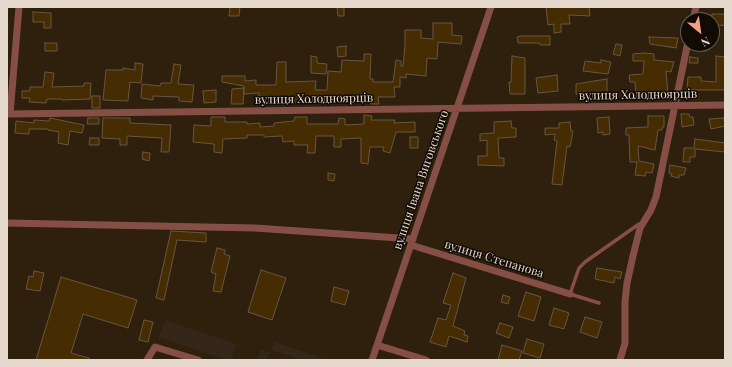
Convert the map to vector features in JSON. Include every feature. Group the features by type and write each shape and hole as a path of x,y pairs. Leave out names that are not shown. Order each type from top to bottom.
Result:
{"street":[{"name":"вулиця Холодноярців","path":"19,7 10,114 725,105"},
{"name":"вулиця Івана Виговського","path":"372,360 491,7"},
{"path":"620,360 625,343 625,302 627,283 643,222 651,210 656,197 686,52"},
{"name":"вулиця Степанова","path":"7,223 255,228 412,242 570,294"},
{"path":"377,345 426,360"},
{"path":"147,360 155,347 198,360"}],"lane":[{"path":"599,304 570,294 579,268 585,262 643,222"}],"shaded area":[{"path":"165,320 236,344 231,360 227,360 159,337"},
{"path":"274,342 328,360 302,360 272,350"},
{"path":"261,350 270,352 267,360 258,360"}],"building":[{"path":"230,7 240,7 239,16 229,16"},
{"path":"337,7 344,7 344,16 338,16"},
{"path":"546,7 589,7 590,16 569,15 570,24 561,24 561,32 554,33 554,24 548,25"},
{"path":"33,12 51,13 51,28 44,28 44,22 33,22"},
{"path":"720,14 725,14 725,25 720,25"},
{"path":"433,23 452,23 452,35 462,36 461,44 438,42 437,59 427,58 426,76 406,74 406,78 400,77 400,87 394,87 395,97 378,97 379,104 353,101 354,98 337,97 337,103 307,101 307,103 295,103 294,99 259,98 259,93 244,94 244,86 222,82 222,76 245,76 245,81 256,80 256,85 276,85 277,62 286,62 286,82 316,81 315,90 327,90 328,71 341,72 342,60 364,61 364,54 371,54 370,79 373,79 373,82 393,82 396,60 401,61 401,66 403,66 405,30 421,30 421,38 433,39"},
{"path":"550,36 550,45 540,45 540,43 518,43 517,37"},
{"path":"649,37 678,38 676,48 650,44"},
{"path":"45,43 57,43 57,51 45,51"},
{"path":"616,44 622,45 620,56 613,54"},
{"path":"346,46 346,56 338,57 337,47"},
{"path":"633,54 654,54 654,60 674,62 671,72 666,71 668,94 645,94 646,98 636,98 635,82 630,82 629,75 643,74 644,61 633,61"},
{"path":"311,56 317,57 317,63 327,64 326,74 311,73"},
{"path":"512,56 525,58 525,94 510,94 509,82 511,82"},
{"path":"716,56 725,57 725,90 687,90 688,77 701,77 701,81 716,82"},
{"path":"690,57 698,58 698,63 689,63"},
{"path":"601,60 611,62 608,74 583,71 585,61 601,63"},
{"path":"135,63 143,64 141,83 130,82 128,101 103,100 106,70 123,70 123,68 135,70"},
{"path":"174,64 181,65 178,84 194,85 192,102 179,101 179,97 153,96 153,100 141,98 142,84 160,86 161,83 171,83"},
{"path":"45,72 54,73 52,87 84,86 84,83 91,83 90,99 47,99 46,103 29,102 30,98 22,98 22,91 30,91 30,87 43,87"},
{"path":"557,75 558,91 538,93 536,78"},
{"path":"607,79 607,94 576,94 576,84"},
{"path":"244,88 243,104 231,104 232,89"},
{"path":"216,90 216,102 204,103 203,91"},
{"path":"92,96 100,96 100,108 92,108"},
{"path":"681,114 689,114 690,117 693,117 694,125 682,127"},
{"path":"364,115 372,116 371,120 395,120 394,123 415,122 415,132 396,132 390,153 383,151 384,147 370,147 368,164 361,163 361,138 341,139 341,147 334,147 334,136 316,136 315,153 307,153 308,145 294,145 294,141 283,142 282,136 264,137 264,135 247,135 247,138 223,139 222,153 214,152 214,144 193,142 194,125 211,126 211,117 225,117 225,122 247,122 247,124 260,123 260,127 274,126 274,123 294,121 295,117 307,117 307,124 338,124 339,118 345,119 345,125 364,124"},
{"path":"648,116 664,116 664,127 662,127 662,130 658,130 655,150 638,146 639,161 654,164 652,173 646,172 645,176 635,175 637,162 630,162 629,135 626,135 626,128 648,127"},
{"path":"609,117 610,134 603,135 603,132 598,133 597,118"},
{"path":"50,118 84,125 82,133 70,131 68,145 58,143 59,132 48,129 29,129 29,134 15,133 16,121 34,123 34,120 49,121"},
{"path":"88,118 99,118 99,124 87,124"},
{"path":"103,118 130,118 130,123 171,125 169,152 161,152 162,138 127,136 127,145 120,145 120,139 102,138"},
{"path":"724,118 725,126 711,129 709,119"},
{"path":"511,121 512,128 516,128 516,137 498,138 499,158 504,158 504,166 478,165 478,156 487,156 487,140 480,141 480,134 494,133 494,122"},
{"path":"570,122 571,131 573,131 570,147 567,146 562,185 552,184 557,141 554,140 555,134 545,135 545,128 559,128 559,123"},
{"path":"410,137 418,137 418,148 410,148"},
{"path":"90,138 99,138 99,145 89,145"},
{"path":"695,139 725,143 725,152 695,149 695,157 690,157 690,162 683,162 684,148 694,148"},
{"path":"143,152 150,153 149,161 142,159"},
{"path":"670,165 686,168 684,175 679,175 679,178 671,176 672,174 669,173"},
{"path":"328,173 335,174 334,181 328,180"},
{"path":"171,231 206,233 206,242 177,240 164,300 156,298"},
{"path":"217,248 225,250 224,254 230,256 221,292 213,291 216,274 211,272"},
{"path":"597,268 622,272 620,279 615,277 614,283 595,279"},
{"path":"261,270 286,278 272,320 248,312"},
{"path":"34,271 44,273 40,291 26,289 29,276 33,277"},
{"path":"453,273 466,278 453,326 465,331 464,335 468,336 467,342 449,336 446,347 430,342 438,318 446,320 451,305 443,303"},
{"path":"61,277 137,300 128,328 83,314 71,353 89,358 88,360 36,360"},
{"path":"334,287 349,291 345,305 331,301"},
{"path":"526,292 541,297 534,321 518,316"},
{"path":"503,295 510,297 508,304 501,302"},
{"path":"554,308 569,313 564,329 549,325"},
{"path":"585,317 602,322 597,338 580,332"},
{"path":"144,320 153,322 148,342 139,340"},
{"path":"500,323 513,327 509,338 496,333"},
{"path":"527,339 544,344 540,358 523,353"},
{"path":"502,345 522,351 519,360 498,360"}]}
